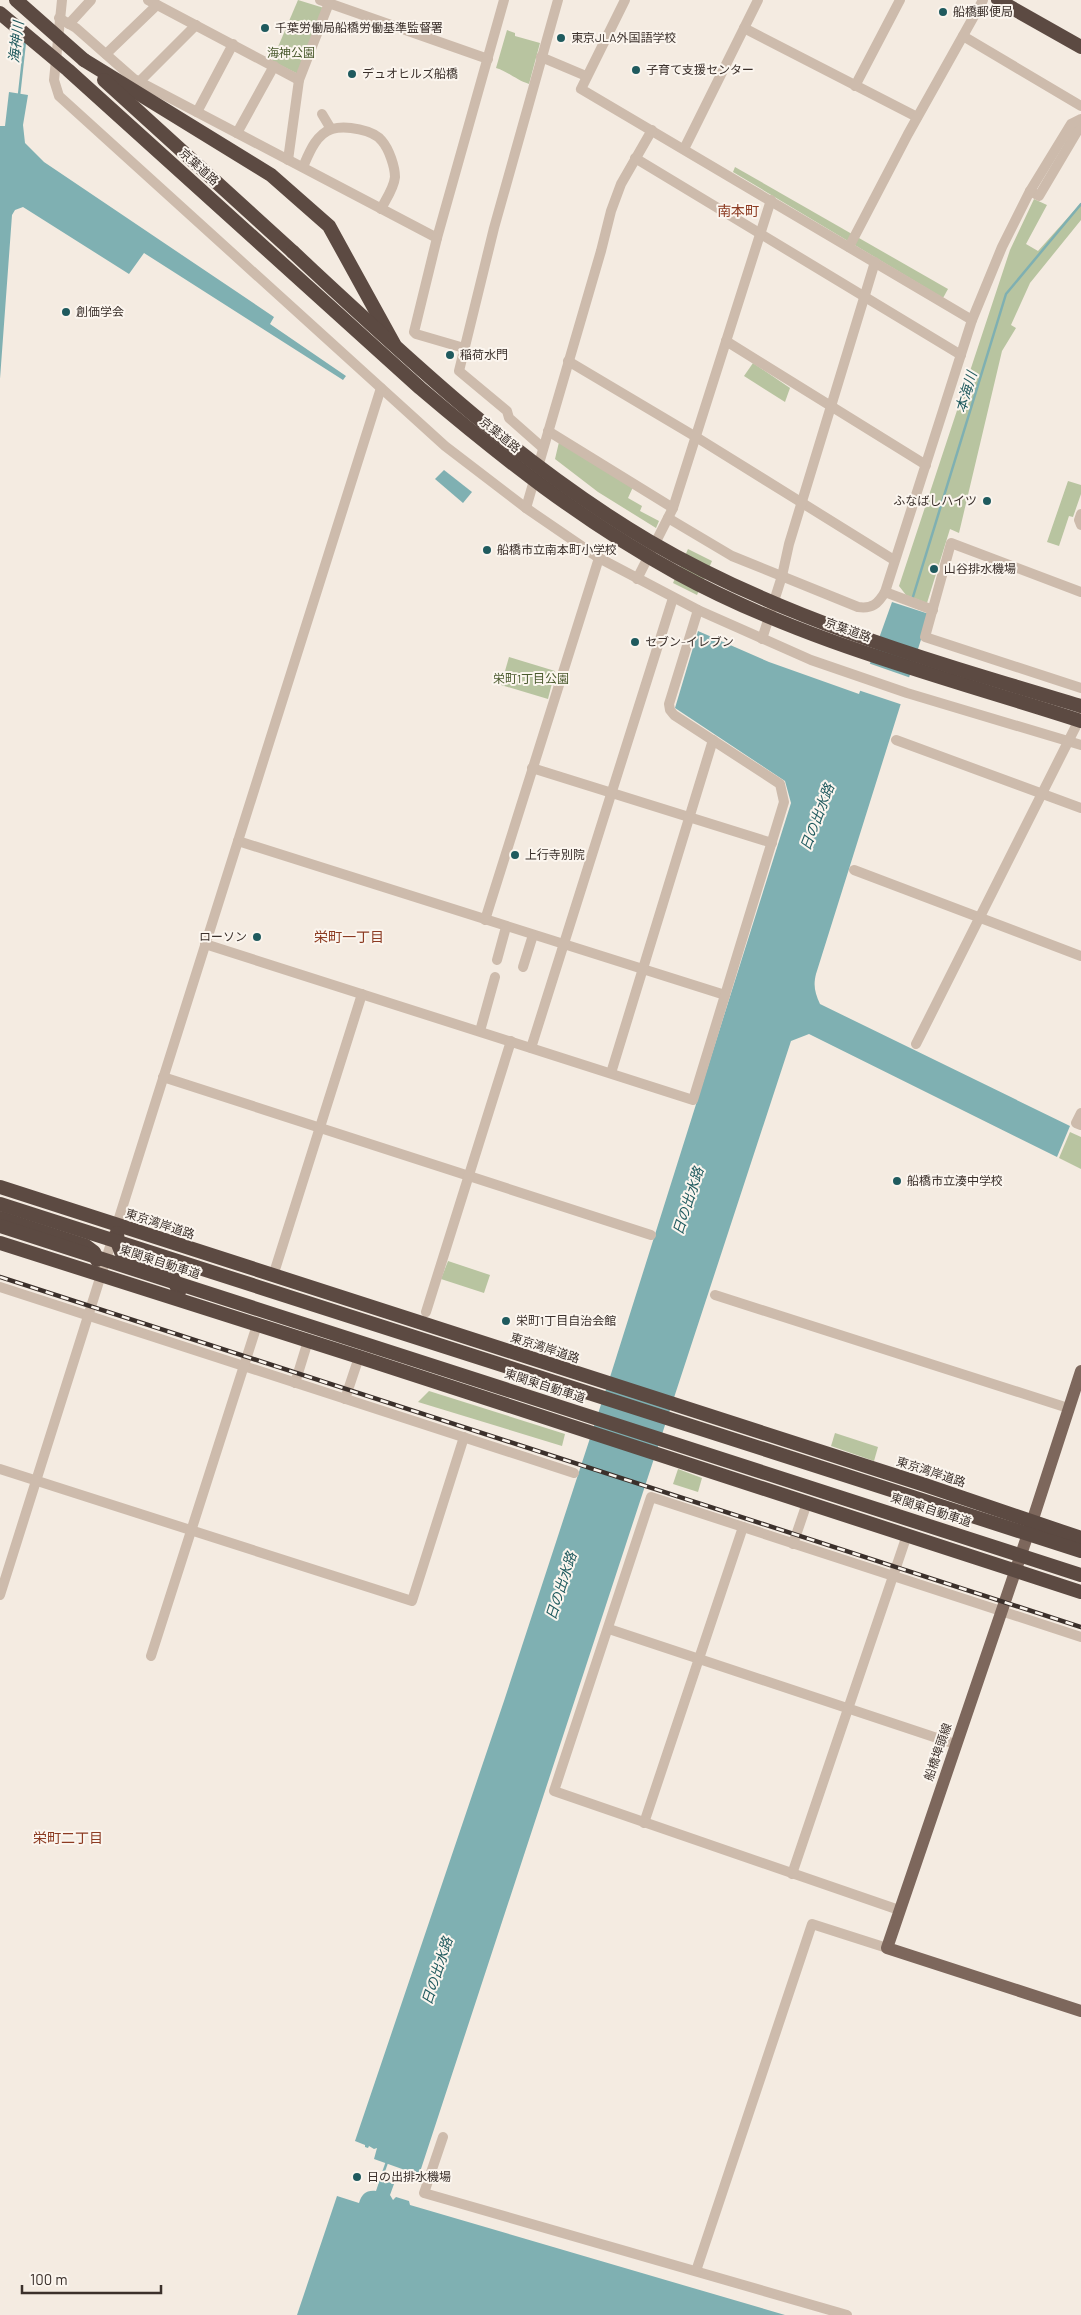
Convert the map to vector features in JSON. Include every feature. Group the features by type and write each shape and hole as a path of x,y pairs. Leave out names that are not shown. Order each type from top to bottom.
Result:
{"highway":[{"name":"京葉道路","path":"16,0 396,346 489,427 546,472 594,506 687,561 778,605 858,636 1081,706"},
{"path":"998,0 1081,47"},
{"name":"京葉道路","path":"0,13 68,70 428,394 487,444 586,517 678,574 769,616 855,649 1081,721"},
{"path":"84,60 271,175 328,226 396,346"},
{"name":"東京湾岸道路","path":"0,1187 924,1485 1081,1538"},
{"name":"東関東自動車道","path":"0,1204 1081,1551"},
{"path":"0,1218 86,1246 94,1252 101,1275"},
{"path":"116,1225 118,1244 122,1252 169,1269 179,1292 234,1312 237,1318"},
{"name":"東関東自動車道","path":"0,1226 1081,1575"},
{"path":"0,1243 359,1357 1081,1592"}],"main road":[{"name":"船橋埠頭線","path":"887,1948 1032,1522 1081,1371"},
{"path":"887,1948 1081,2011"}],"street":[{"path":"62,0 54,80 59,96 445,446 526,508 599,558 673,598 762,640 860,678 1081,745"},
{"path":"69,24 92,0"},
{"path":"464,348 414,333 437,238 504,0"},
{"path":"543,448 509,418 507,411 460,373 464,348 541,57 558,0"},
{"path":"625,0 581,89 972,320"},
{"path":"684,149 758,0"},
{"path":"855,86 900,0"},
{"path":"849,246 917,117 983,0"},
{"path":"106,54 152,2 299,80"},
{"path":"288,160 299,80 324,2 488,59"},
{"path":"59,18 69,24 139,82 437,238"},
{"path":"139,82 196,25"},
{"path":"744,28 917,117"},
{"path":"963,36 1081,106"},
{"path":"197,112 233,44"},
{"path":"541,57 586,76"},
{"path":"237,133 274,66"},
{"path":"322,114 331,129"},
{"path":"668,518 700,539 732,556 858,607 874,606 885,592 972,320 1002,248 1030,191 1071,124 1081,119"},
{"path":"1030,191 1039,196 1081,125"},
{"path":"303,167 313,144 331,129 354,127 382,140 390,157 395,177 381,209"},
{"path":"526,508 611,211 621,184 652,130"},
{"path":"635,158 961,355"},
{"path":"637,579 673,508 771,200"},
{"path":"762,640 782,576 801,504 875,262"},
{"path":"726,341 926,465"},
{"path":"568,361 696,437 801,504 894,560"},
{"path":"0,1595 381,388"},
{"path":"548,431 673,508"},
{"path":"1081,514 1079,520 1081,526"},
{"path":"1081,592 951,544 925,636 1081,688"},
{"path":"485,920 599,558"},
{"path":"885,592 933,610"},
{"path":"532,1048 610,792 673,598"},
{"path":"206,944 692,1100 784,802 780,784 674,715 670,710 669,704 698,610"},
{"path":"916,1044 1081,716"},
{"path":"611,1073 714,740"},
{"path":"896,740 1081,808"},
{"path":"532,768 772,843"},
{"path":"238,841 725,995"},
{"path":"854,870 1081,956"},
{"path":"497,960 506,927"},
{"path":"523,967 533,935"},
{"path":"480,1031 495,977"},
{"path":"273,1276 362,994"},
{"path":"426,1312 470,1177 511,1041"},
{"path":"163,1078 651,1235"},
{"path":"1081,1113 1076,1123 1081,1125"},
{"path":"0,1288 574,1473"},
{"path":"715,1295 1068,1408"},
{"path":"151,1656 257,1325"},
{"path":"295,1383 308,1341"},
{"path":"345,1399 359,1357"},
{"path":"0,1469 412,1601 464,1437"},
{"path":"899,1910 554,1791 651,1497 1081,1637"},
{"path":"793,1544 807,1503"},
{"path":"644,1823 743,1527"},
{"path":"792,1874 907,1535"},
{"path":"609,1629 955,1744"},
{"path":"696,2271 812,1924 887,1948"},
{"path":"443,2137 424,2193 847,2315"}],"green space":[{"name":"海神公園","path":"298,0 324,8 298,74 272,61"},
{"path":"507,30 515,33 515,36 540,43 529,84 496,68"},
{"path":"735,167 948,289 943,298 733,172"},
{"path":"1034,199 1047,205 1026,244 1038,251 1081,203 1081,220 1030,283 1011,325 1016,328 1002,351 959,533 950,529 927,603 906,595 899,586 1010,250"},
{"path":"753,363 790,388 785,402 744,376"},
{"path":"559,442 633,487 628,498 642,506 640,511 659,521 656,528 598,492 555,459"},
{"path":"1068,481 1081,485 1081,494 1073,517 1069,516 1059,546 1047,542"},
{"path":"688,549 712,561 697,595 673,583"},
{"name":"栄町1丁目公園","path":"509,657 555,671 548,699 501,685"},
{"path":"1070,1132 1081,1137 1081,1169 1059,1158"},
{"path":"448,1261 490,1275 484,1293 441,1279"},
{"path":"429,1391 565,1434 562,1446 418,1402"},
{"path":"835,1433 878,1447 874,1461 831,1446"},
{"path":"678,1469 702,1478 698,1492 673,1484"}],"water":[{"path":"9,92 28,95 23,125 25,143 44,162 274,317 270,324 346,376 343,380 144,253 129,274 23,207 15,210 12,215 0,379 0,126 5,126"},
{"path":"444,470 472,492 463,503 435,479"},
{"path":"892,602 929,614 816,974 815,986 817,996 820,1004 1070,1126 1057,1157 809,1034 791,1041 419,2175 374,2159 377,2148 374,2149 369,2146 368,2148 355,2141 504,1701 611,1374 791,803 785,781 675,708 698,631 769,662 859,694"},
{"path":"380,2179 394,2184 390,2195 393,2200 396,2197 409,2201 410,2205 785,2315 297,2315 337,2196 359,2203 365,2193 376,2191"}],"pier":[{"path":"868,663 911,678 903,705 858,690"}],"waterway":[{"name":"海神川","path":"19,95 25,41"},
{"name":"本海川","path":"912,600 1006,294 1081,204"},
{"name":"日の出水路","path":"381,2179 387,2162"}],"railway":[{"path":"0,1277 1081,1627"}],"place":[{"name":"船橋郵便局","path":"943,12"},
{"name":"千葉労働局船橋労働基準監督署","path":"265,28"},
{"name":"東京JLA外国語学校","path":"561,38"},
{"name":"子育て支援センター","path":"636,70"},
{"name":"デュオヒルズ船橋","path":"352,74"},
{"name":"創価学会","path":"66,312"},
{"name":"稲荷水門","path":"450,355"},
{"name":"ふなばしハイツ","path":"987,501"},
{"name":"船橋市立南本町小学校","path":"487,550"},
{"name":"山谷排水機場","path":"934,569"},
{"name":"セブン-イレブン","path":"635,642"},
{"name":"上行寺別院","path":"515,855"},
{"name":"ローソン","path":"257,937"},
{"name":"船橋市立湊中学校","path":"897,1181"},
{"name":"栄町1丁目自治会館","path":"506,1321"},
{"name":"日の出排水機場","path":"357,2177"}],"district":[{"name":"南本町","path":"738,211"},
{"name":"栄町一丁目","path":"349,937"},
{"name":"栄町二丁目","path":"68,1838"}]}
